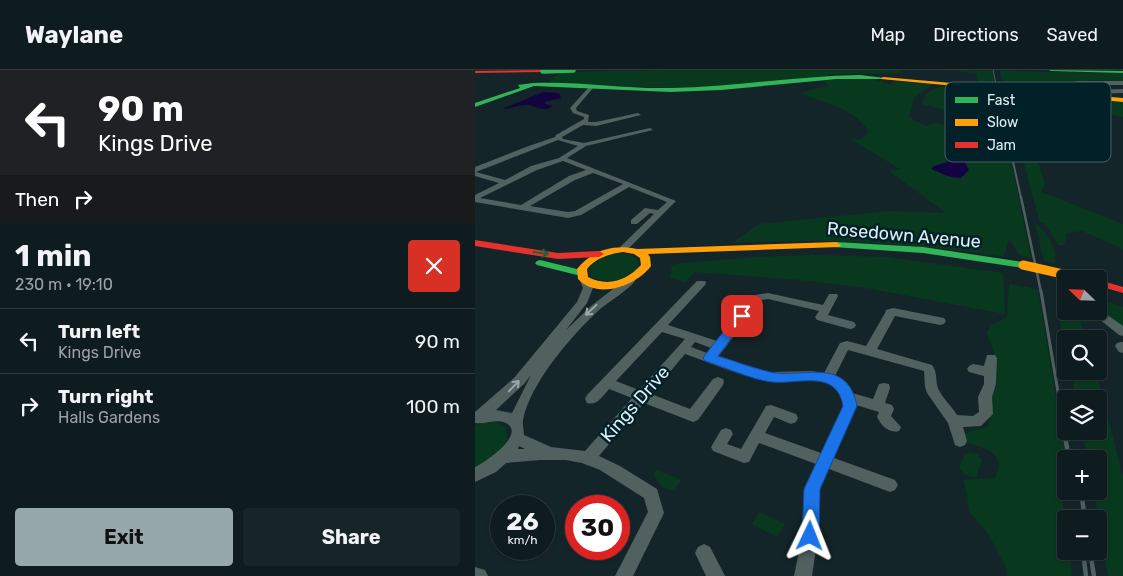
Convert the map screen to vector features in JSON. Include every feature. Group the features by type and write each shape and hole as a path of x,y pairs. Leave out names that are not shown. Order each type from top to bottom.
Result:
{"main road":[{"path":"475,72 589,70"},
{"path":"1051,70 1123,72"},
{"path":"475,103 530,85 553,71"},
{"path":"530,85 553,71"},
{"path":"530,85 551,84 637,90 740,88 826,78 862,76 945,82"},
{"path":"475,243 558,256 599,254 623,249"},
{"name":"Rosedown Avenue","path":"623,249 637,252 692,253 765,247 856,245 927,250 1023,265 1057,273"},
{"path":"475,252 555,265 600,286 630,281 638,276 646,266 645,257 637,252"},
{"name":"Rosedown Avenue","path":"646,266 692,253"},
{"path":"583,277 586,263 599,254"},
{"path":"1107,285 1123,290"}],"street":[{"path":"1088,82 1110,82"},
{"path":"558,138 560,134 587,120 587,116 575,112 573,108 590,88"},
{"path":"582,123 596,124 638,115"},
{"path":"475,199 534,168 562,158 584,145 650,130"},
{"path":"475,172 527,148 558,138 584,145"},
{"path":"562,158 672,201 634,222"},
{"path":"522,208 572,178 593,170"},
{"path":"475,172 506,182"},
{"path":"475,199 557,214 578,213 629,184"},
{"path":"623,249 654,210"},
{"path":"476,419 519,381 582,303 588,288 583,277"},
{"path":"475,475 495,465 505,457 517,438 518,429 515,422 521,401 531,383 576,326 609,295 630,281"},
{"path":"592,399 701,283"},
{"path":"710,358 753,297 768,296 825,309"},
{"path":"833,296 821,317 850,325"},
{"path":"870,351 890,313 897,312 914,321 940,321"},
{"path":"1106,320 1123,332"},
{"path":"660,327 719,346"},
{"name":"Kings Drive","path":"587,459 693,337"},
{"path":"803,576 810,536 812,489 827,461 850,406 848,397 842,387 828,378 844,346 870,351 930,370 929,383 954,421 960,441"},
{"name":"Kings Drive","path":"682,349 771,377 814,375 828,378"},
{"path":"954,421 976,422 983,419 986,414 985,396 991,384 991,358"},
{"path":"973,369 990,372"},
{"path":"607,383 693,416 718,382"},
{"path":"877,406 884,388"},
{"path":"848,397 887,410 884,417 894,427"},
{"path":"726,434 718,447 744,457 771,410 791,418"},
{"path":"476,419 500,415 515,422"},
{"path":"756,436 890,485"},
{"name":"Kings Drive","path":"517,438 551,454"},
{"name":"Kings Drive","path":"505,457 551,454 575,455 619,474 651,494 656,513 624,576"},
{"path":"703,553 716,576"}],"green space":[{"path":"900,70 903,73 828,74 829,76 733,87 615,87 551,83 550,80 562,72"},
{"path":"950,70 992,71 994,82 978,82 977,73"},
{"path":"1000,71 1123,73 1123,82 1095,80 1075,82 1003,82"},
{"path":"877,79 876,81 892,84 896,81 934,84 915,97 909,115 913,120 927,126 935,123 945,125 945,162 1011,162 1031,258 1019,255 1009,238 1004,257 868,242 732,243 759,224 890,211 946,213 889,171 900,169 849,138 859,140 866,135 868,130 853,115 801,93 829,85 822,80"},
{"path":"944,86 945,110 923,104 922,102 927,94"},
{"path":"1111,100 1123,101 1123,117 1111,114"},
{"path":"1023,162 1039,162 1045,185 1041,192 1123,224 1123,249 1082,231 1067,233 1064,245 1059,245 1044,223 1040,223"},
{"path":"1035,223 1043,230 1053,246 1055,263 1044,261"},
{"path":"621,253 632,256 638,261 639,264 636,270 631,275 625,279 610,281 603,281 590,276 588,269 602,257"},
{"path":"813,255 887,257 1003,273 1005,314 866,288 800,280 695,272 685,282 670,278 672,265 682,263"},
{"path":"1009,284 1038,289 1057,404 1057,440 1063,440 1065,450 1057,450 1057,500 1063,500 1064,510 1057,510 1057,560 1070,560 1072,576 1007,576 1006,567 987,532 970,513 964,480 995,478 999,462 997,457 987,449 967,443 965,435 970,431 988,427 991,416 990,397 997,383 997,366 987,333 992,325 1007,317"},
{"path":"1107,302 1123,307 1123,328 1107,317"},
{"path":"1060,320 1103,321 1081,323 1083,330 1062,330"},
{"path":"1073,380 1098,380 1101,390 1074,390"},
{"path":"1107,414 1123,477 1123,576 1108,576 1105,560 1107,560 1107,510 1097,510 1095,500 1107,500 1107,450 1086,450 1084,440 1107,440"},
{"path":"493,421 505,426 507,441 500,452 475,468 475,425"},
{"path":"971,452 978,455 982,460 976,477 966,475 959,467 965,454"},
{"path":"657,470 681,480 674,491 662,487 653,474"},
{"path":"759,512 785,524 777,537 752,524"}],"shaded area":[{"path":"543,92 559,93 561,98 545,102 545,104 553,106 546,109 526,105 502,109"},
{"path":"947,162 965,162 969,170 961,178 950,177 931,169 934,166"}],"railway":[{"path":"993,70 996,82"},
{"path":"1013,162 1021,198"},
{"path":"1021,197 1041,292"},
{"path":"1041,291 1058,390"},
{"path":"1066,440 1067,450"},
{"path":"1082,500 1084,510"},
{"path":"1084,560 1086,576"},
{"path":"1091,560 1094,576"}],"traffic: fast":[{"path":"573,70 589,70"},
{"path":"543,71 573,70"},
{"path":"1051,70 1123,72"},
{"path":"520,86 558,84 631,90 670,90 721,88 837,77 883,78"},
{"path":"475,105 532,85"},
{"path":"836,245 923,250 1023,265"},
{"path":"540,263 581,273"}],"traffic: slow":[{"path":"883,78 945,84"},
{"path":"1111,99 1123,100"},
{"path":"637,252 836,245"},
{"path":"623,249 637,252 645,257 646,266 640,273 625,282 609,286 591,283 583,279 582,269 590,260 605,253 623,249"},
{"path":"1023,265 1057,273"}],"traffic: jam":[{"path":"475,72 543,71"},
{"path":"475,243 558,256 599,254"},
{"path":"1107,285 1123,290"}],"route":[{"path":"742,316 710,358 771,377 814,375 828,378 842,387 848,397 850,406 827,461 812,489 810,536"}]}
